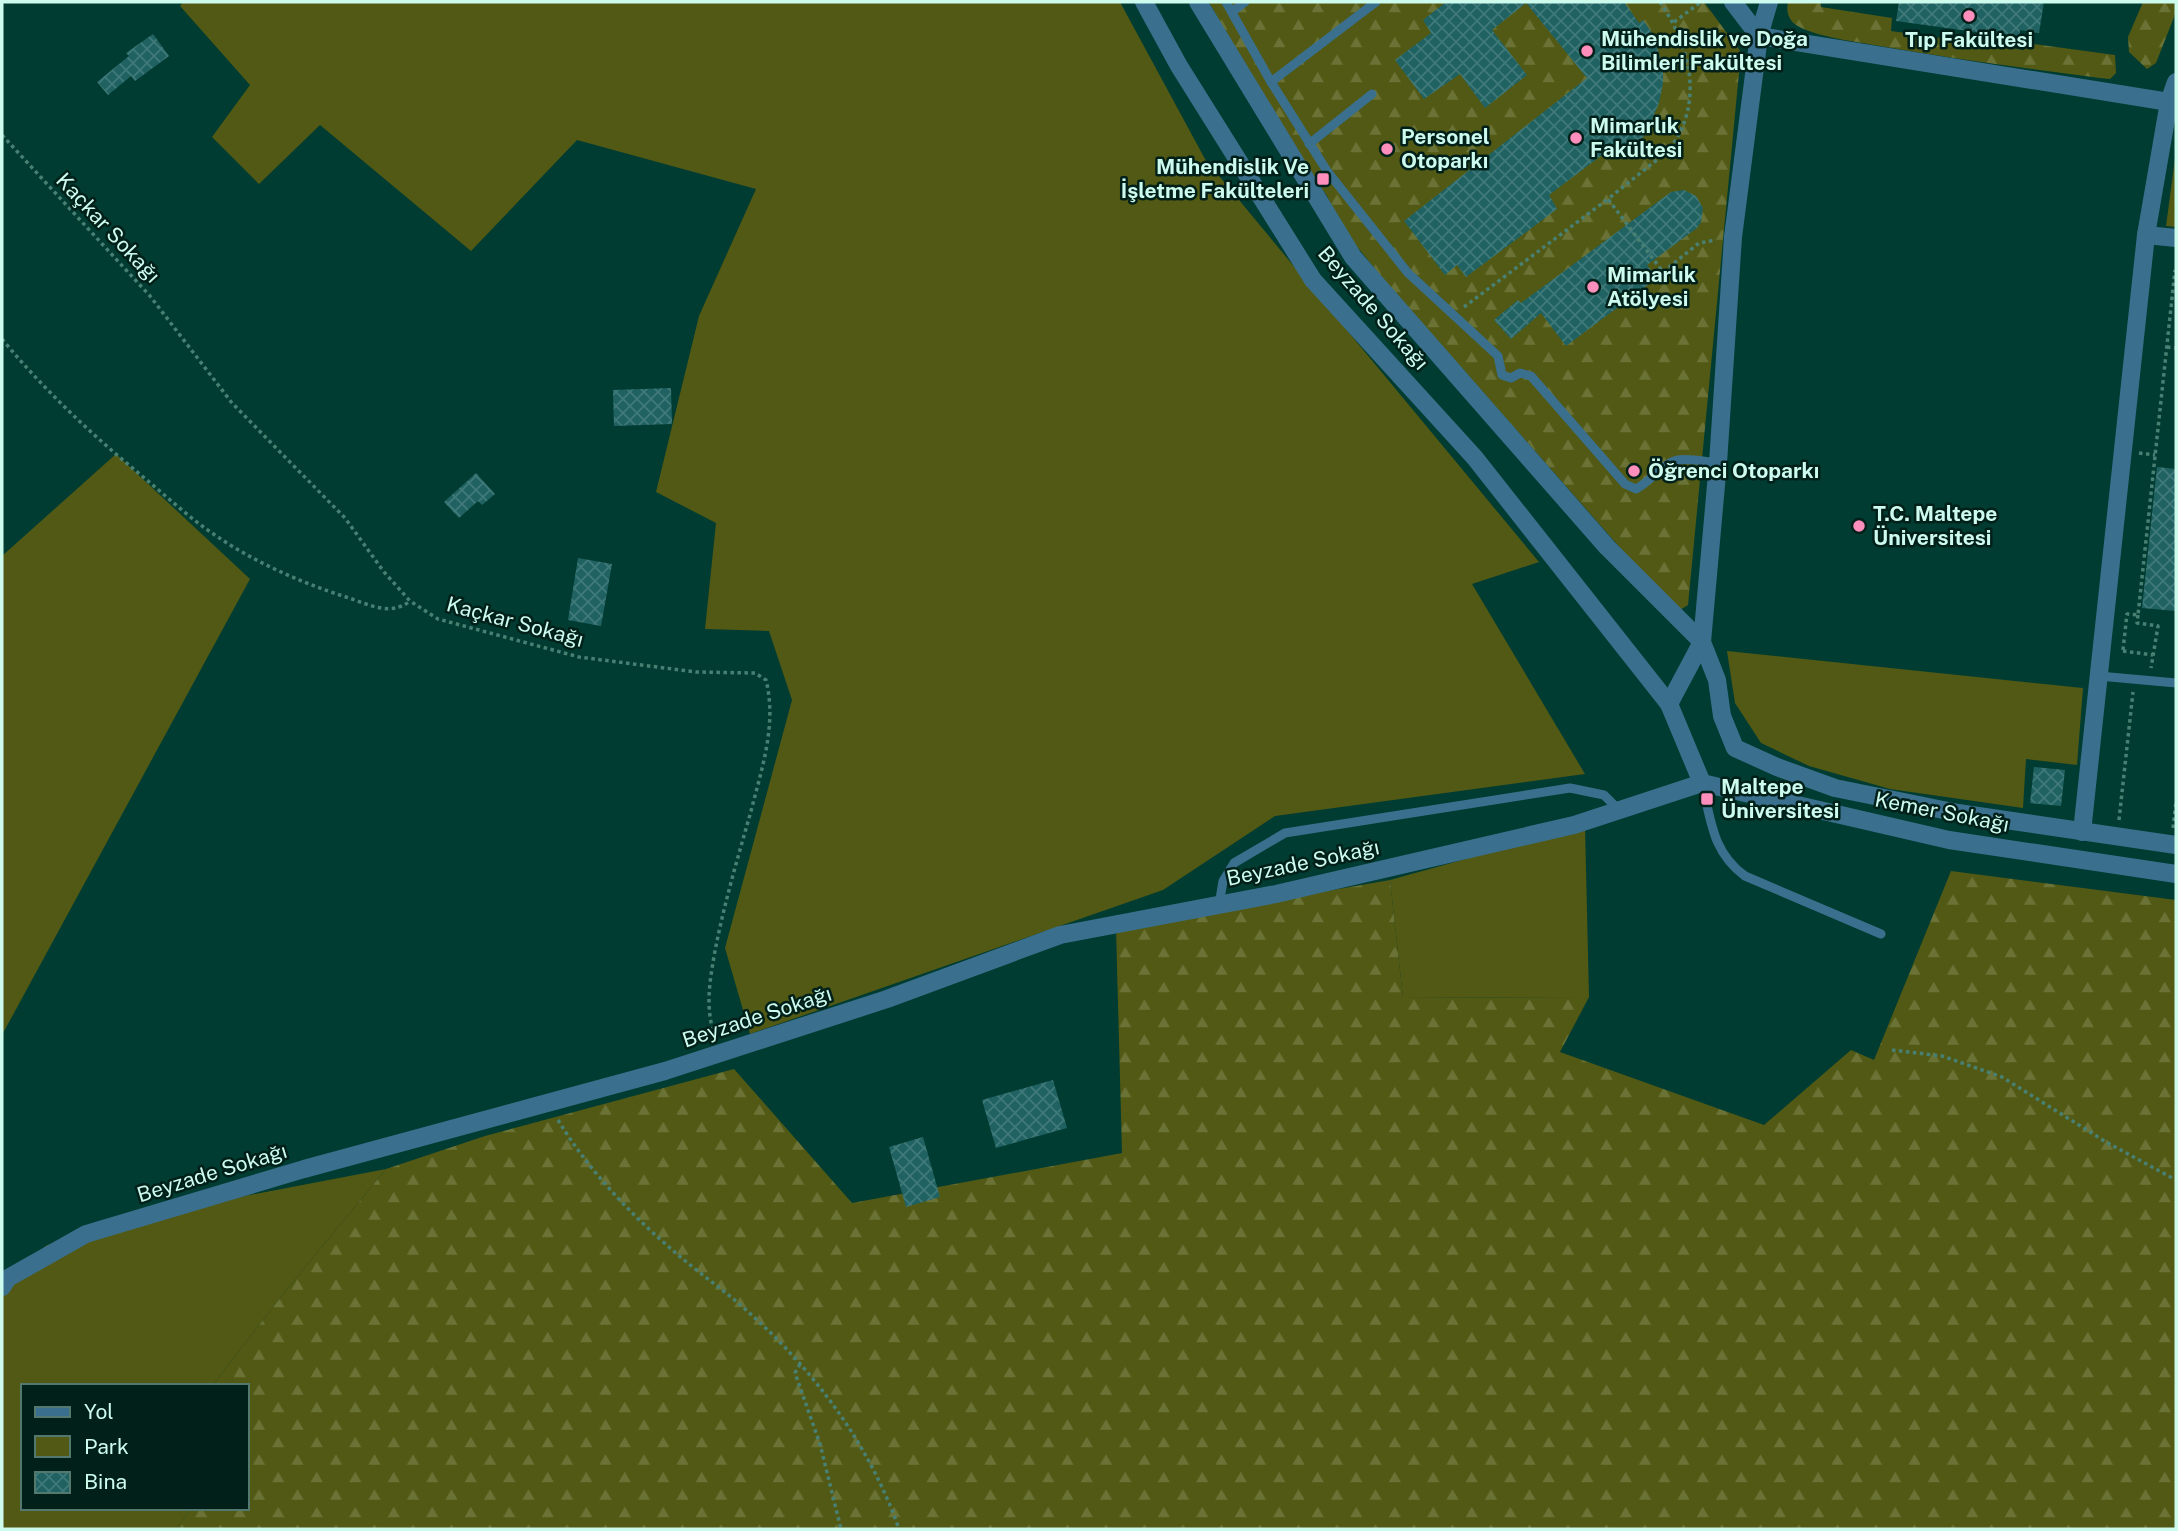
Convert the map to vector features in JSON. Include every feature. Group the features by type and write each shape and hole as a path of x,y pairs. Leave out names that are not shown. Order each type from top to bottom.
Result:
{"street":[{"name":"Beyzade Sokağı","path":"2,1287 8,1278 86,1234 304,1169 720,1053 887,999 1059,936 1276,894 1574,825 1702,783 1669,704 1475,458 1313,280 1179,66 1144,2"},
{"path":"1198,2 1353,257 1607,547 1702,642 1717,680 1722,716 1735,748 1835,788 1958,813 2174,844"},
{"path":"1733,2 1759,36 2169,102"},
{"path":"1669,704 1702,642 1718,463 1733,237 1759,36 1769,2"},
{"path":"2082,832 2146,235 2169,102 2176,82"},
{"path":"2146,235 2176,238"},
{"name":"Kemer Sokağı","path":"1702,783 1949,841 2176,874"}],"lane":[{"path":"1226,2 1271,82 1327,171 1408,273 1498,356 1502,375 1511,378 1520,373 1531,376 1625,484 1636,489 1647,484 1667,465 1678,460 1718,463"},
{"path":"1231,12 1245,2"},
{"path":"1271,82 1376,2"},
{"path":"1309,144 1372,94"},
{"path":"2099,676 2176,683"},
{"path":"1702,783 1715,839 1724,857 1734,868 1745,876 1881,934"},
{"path":"1219,905 1223,881 1234,863 1285,833 1570,788 1604,795 1619,810"}],"path":[{"path":"1453,315 1668,151 1683,125 1692,92 1688,60 1674,22 1660,2"},
{"path":"1674,22 1701,2"},
{"name":"Kaçkar Sokağı","path":"2,135 150,296 232,403 345,518 384,572 410,601 438,619 579,657 696,672 755,673 766,680 771,701 768,739 718,935 710,978 708,1012 720,1053"},
{"path":"1608,199 1663,272 1699,243 1733,237"},
{"path":"2149,681 2158,626 2137,623 2175,271"},
{"path":"2169,321 2176,322"},
{"path":"2,339 38,383 97,439 211,533 275,569 330,592 390,610 401,608 410,601"},
{"path":"2167,347 2176,348"},
{"path":"2138,615 2127,614 2123,651 2153,655"},
{"path":"2116,835 2133,679"},
{"path":"2174,844 2176,802"},
{"path":"1892,1051 1942,1056 2002,1077 2115,1147 2176,1180"},
{"path":"548,1103 585,1158 637,1217 676,1254 745,1309 800,1364 837,1410 865,1452 880,1480 899,1529"},
{"path":"800,1364 795,1373 820,1444 841,1529"}],"green space":[{"path":"183,2 1120,2 1205,159 1539,562 1472,584 1585,774 1275,816 1163,890 750,1034 725,948 792,700 769,631 705,629 716,523 656,492 699,316 756,189 577,140 471,251 320,125 259,184 212,137 250,85 180,6"},
{"path":"1209,2 1704,2 1741,52 1688,605 1680,610 1660,593 1385,281 1341,227 1327,196 1254,85"},
{"path":"1788,2 1821,2 1821,7 1892,18 1891,31 2024,50 2026,43 2115,55 2116,73 2110,79 2100,78 1907,51 1837,38 1814,33 1796,25 1788,15"},
{"path":"2143,2 2176,2 2176,12 2156,63 2147,69 2129,52 2128,37"},
{"path":"2176,151 2176,227 2166,226"},
{"path":"116,454 250,579 2,1035 2,556"},
{"path":"1727,651 2083,688 2077,765 2026,759 2023,808 1890,789 1809,766 1761,743 1735,703"},
{"path":"1585,826 1589,997 1403,998 1390,880"},
{"path":"1951,871 2176,900 2176,1529 176,1529 190,1510 248,1510 248,1384 214,1384 386,1169 485,1136 734,1069 852,1203 1122,1153 1116,928 1390,880 1403,998 1589,997 1560,1052 1764,1125 1851,1050 1874,1060"},
{"path":"386,1169 214,1384 21,1384 21,1510 190,1510 176,1529 2,1529 2,1282 47,1245 161,1212"}],"building":[{"name":"Mimarlık Fakültesi","path":"1446,2 1624,2 1639,23 1643,20 1653,34 1663,67 1659,103 1646,134 1639,142 1626,155 1618,143 1549,195 1557,209 1466,277 1457,265 1445,275 1404,221 1587,78 1526,3 1492,30 1527,75 1485,108 1460,74 1424,99 1395,60 1431,33 1423,20"},
{"name":"Tıp Fakültesi","path":"1899,2 2044,2 2039,33 2020,30 2019,38 1896,21"},
{"path":"153,34 169,56 135,81 131,76 108,95 97,82 129,56 126,53"},
{"name":"Mimarlık Atölyesi","path":"1684,190 1696,196 1703,208 1701,222 1697,228 1647,265 1657,278 1566,346 1541,313 1511,339 1494,320 1518,300 1521,303 1671,192"},
{"path":"671,388 672,424 614,426 613,390"},
{"path":"2157,467 2176,469 2176,611 2142,608"},
{"path":"476,473 495,494 482,505 478,501 459,518 444,502"},
{"path":"578,558 612,564 601,626 568,620"},
{"path":"2034,767 2065,770 2061,806 2030,803"},
{"path":"1053,1080 1067,1128 996,1148 982,1100"},
{"path":"923,1137 940,1197 906,1207 889,1147"}],"place":[{"name":"Tıp Fakültesi","path":"1969,16"},
{"name":"Mühendislik ve Doğa Bilimleri Fakültesi","path":"1587,51"},
{"name":"Mimarlık Fakültesi","path":"1576,138"},
{"name":"Personel Otoparkı","path":"1387,149"},
{"name":"Mühendislik Ve İşletme Fakülteleri","path":"1323,179"},
{"name":"Mimarlık Atölyesi","path":"1593,287"},
{"name":"Öğrenci Otoparkı","path":"1634,471"},
{"name":"T.C. Maltepe Üniversitesi","path":"1859,526"},
{"name":"Maltepe Üniversitesi","path":"1707,799"}]}
